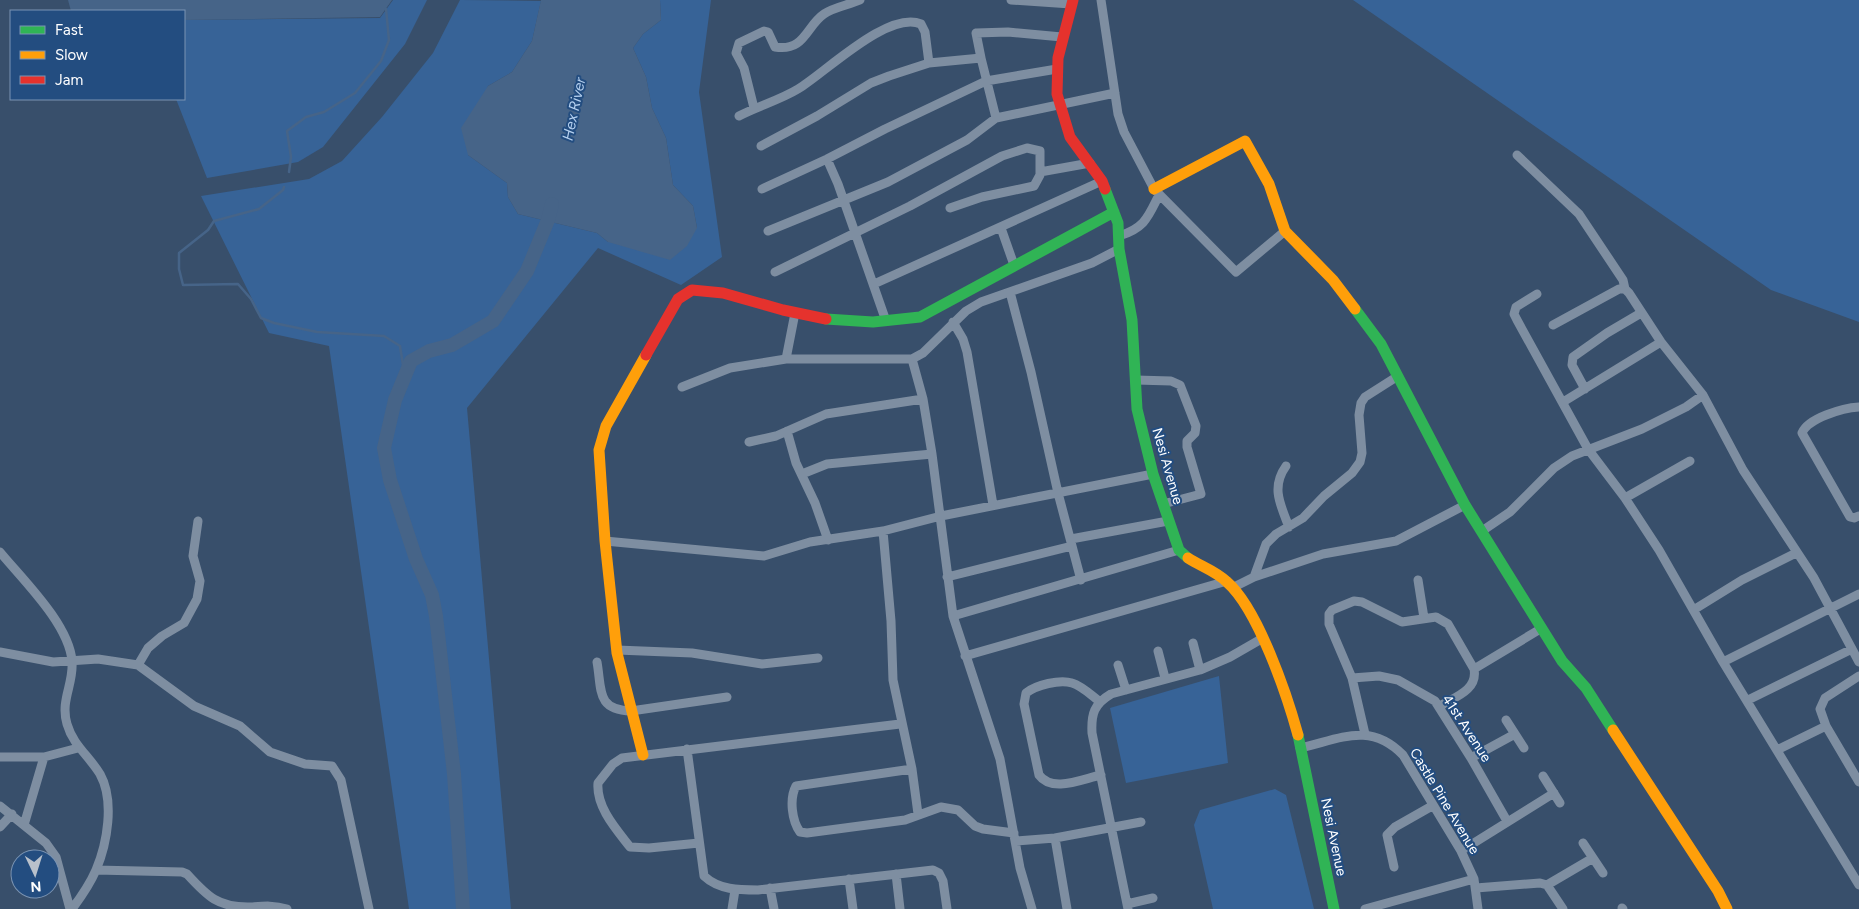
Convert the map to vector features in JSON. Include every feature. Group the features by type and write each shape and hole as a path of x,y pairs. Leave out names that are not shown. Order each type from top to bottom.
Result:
{"street":[{"path":"754,108 744,68 736,53 739,43 764,31 768,32 775,47 798,43 822,15 860,0"},
{"path":"1011,0 1072,2"},
{"path":"1101,0 1115,93 1124,132 1156,192 1236,272 1285,231"},
{"name":"Nesi Avenue","path":"1072,2 1062,36 1057,69 1060,105 1070,137 1102,182 1114,212 1132,320 1138,409 1153,474 1179,550 1231,584 1263,638 1283,687 1300,748 1334,909"},
{"path":"739,116 796,91 809,83 850,49 891,27 911,23 921,24 925,32 930,63"},
{"path":"996,118 976,33 1008,32 1062,36"},
{"path":"760,146 817,116 870,83 930,63 981,58"},
{"path":"762,188 828,159 885,129 986,81 1057,69"},
{"path":"768,231 888,182 967,140 996,118 1115,93"},
{"path":"1119,236 1134,232 1146,221 1156,192 1245,141 1269,184 1285,231 1333,280 1381,344 1415,414 1466,505 1562,661 1591,696 1718,891 1727,909"},
{"path":"775,272 953,184 1002,156 1027,148 1040,151 1039,180 1034,186 982,197 950,208"},
{"path":"1517,155 1579,214 1623,280 1625,290 1661,342 1703,395 1743,470 1831,607 1859,662"},
{"path":"828,159 844,199 886,321"},
{"path":"1040,172 1090,163"},
{"path":"874,284 1102,182"},
{"path":"643,755 617,650 605,541 599,458 601,439 625,392 678,299 688,290 698,290 747,300 795,314 850,321 886,321 920,317 1114,212"},
{"path":"1001,228 1014,265"},
{"path":"682,387 730,368 786,359 912,359 923,353 953,322 981,302 1092,263 1119,249"},
{"path":"1553,325 1615,291 1625,290"},
{"path":"1010,292 1027,354 1058,493 1081,580"},
{"path":"1537,294 1516,307 1514,314 1588,449 1625,498 1695,609 1723,662 1748,700 1859,886"},
{"path":"1585,388 1572,365 1573,357 1600,337 1641,313"},
{"path":"786,359 795,314"},
{"path":"953,322 963,338 967,352 993,505"},
{"path":"1563,402 1661,342"},
{"path":"912,359 923,399 932,454 953,616 965,656 990,723 1000,759 1020,868 1032,909"},
{"path":"1254,577 1266,544 1276,534 1303,518 1324,496 1352,473 1360,462 1362,453 1359,414 1361,403 1365,397 1398,376"},
{"path":"1136,380 1161,380 1180,385 1196,426 1195,433 1187,441 1186,446 1201,494 1163,504"},
{"path":"1482,531 1510,512 1554,468 1572,456 1642,429 1686,407 1703,395"},
{"path":"749,442 787,431 826,414 923,399"},
{"path":"1859,407 1825,416 1804,428 1802,433 1850,517 1859,516"},
{"path":"787,431 796,463 828,540"},
{"path":"802,474 827,464 932,454"},
{"path":"1625,498 1690,461"},
{"path":"1286,466 1278,477 1278,488 1280,504 1289,527"},
{"path":"605,541 764,556 810,542 883,531 993,505 1153,474"},
{"path":"965,656 1231,584 1324,554 1396,541 1466,505"},
{"path":"138,665 148,648 162,636 184,623 197,599 200,581 193,556 198,521"},
{"path":"947,577 1071,542 1168,521"},
{"path":"883,531 891,620 892,680 900,724 912,769 918,814"},
{"path":"953,616 1179,550"},
{"path":"0,552 38,595 68,643 72,661 71,679 64,698 65,715 69,730 78,748 104,781 108,810 106,834 96,870 71,909"},
{"path":"1695,609 1742,580 1796,553"},
{"path":"1418,580 1424,618"},
{"path":"1723,662 1859,594"},
{"path":"1300,748 1365,734 1352,678 1329,624 1329,614 1332,610 1354,601 1362,602 1402,622 1424,618 1442,619 1474,669 1474,684 1440,706"},
{"path":"1474,669 1542,628"},
{"path":"1153,898 1128,907 1091,727 1093,712 1099,701 1126,690 1165,678 1200,670 1230,657 1263,638"},
{"path":"1193,643 1200,670"},
{"path":"1748,700 1852,649"},
{"path":"617,650 692,653 762,664 818,658"},
{"path":"1158,651 1165,678"},
{"path":"0,652 53,662 113,660 138,665 194,706 240,726 270,752 305,764 332,766 341,780 369,909"},
{"path":"597,662 603,698 608,706 617,710 631,711 727,697"},
{"path":"1118,665 1126,690"},
{"name":"41st Avenue","path":"1352,678 1379,676 1398,680 1413,686 1435,701 1440,706 1471,758 1507,822"},
{"path":"1859,676 1837,690 1821,704 1820,717 1859,782"},
{"path":"1099,701 1082,687 1066,682 1047,684 1030,690 1026,693 1024,704 1039,775 1044,782 1051,784 1062,783 1101,775"},
{"path":"1506,720 1524,748"},
{"path":"699,843 637,849 630,847 614,826 598,799 598,783 613,764 622,758 900,724"},
{"path":"1777,750 1826,726"},
{"name":"Castle Pine Avenue","path":"1365,734 1386,741 1403,755 1432,806 1461,851 1475,883 1478,909"},
{"path":"1471,758 1515,734"},
{"path":"0,757 44,757 78,748"},
{"path":"687,750 704,876 711,883 735,890 770,888 933,870 939,872 943,881 947,909"},
{"path":"24,825 44,757"},
{"path":"912,769 796,786 792,793 794,824 800,832 807,833 905,820 941,807 958,810 976,826 983,829 1015,837 1055,838 1141,822"},
{"path":"1543,776 1560,803"},
{"path":"1461,851 1554,793"},
{"path":"0,806 46,843 56,857 71,909"},
{"path":"1394,866 1387,835 1395,827 1432,806"},
{"path":"0,827 12,814"},
{"path":"1055,838 1067,909"},
{"path":"1583,843 1604,873"},
{"path":"1365,909 1393,905 1475,883 1530,882 1547,885 1593,858"},
{"path":"96,870 182,872 187,874 212,900 244,907 278,906 287,909"},
{"path":"896,874 900,909"},
{"path":"849,878 853,909"},
{"path":"1547,885 1563,909"},
{"path":"770,888 774,909"},
{"path":"732,909 735,890"}],"shaded area":[{"path":"393,0 427,0 405,44 323,147 298,162 207,178 176,100 185,100 185,20 380,18"},
{"path":"460,0 541,1 532,41 512,72 488,86 468,155 507,183 508,197 518,214 597,233 608,242 697,228 693,206 673,185 666,138 652,108 646,77 633,48 643,34 661,20 660,0 711,0 699,92 722,257 681,285 598,248 467,408 511,909 409,909 329,346 269,333 201,196 309,179 342,161 382,117 433,53"},
{"path":"1353,0 1859,0 1859,322 1771,290"},
{"path":"1219,676 1228,763 1126,783 1110,708"},
{"path":"1275,789 1286,795 1314,909 1213,909 1194,825 1200,810"}],"water":[{"path":"68,0 392,0 380,17 185,20 185,10 71,10"},
{"name":"Hex River","path":"541,0 660,0 661,20 643,34 633,48 646,77 652,108 666,138 673,185 693,206 697,228 687,246 670,260 608,242 597,233 518,214 508,197 507,183 468,155 461,128 488,86 512,72 532,41"}],"waterway":[{"path":"289,172 291,157 287,131 306,117 324,112 355,93 381,61 389,40 386,9"},
{"path":"284,187 283,190 259,209 214,221 208,230 179,253 179,269 183,285 238,284 251,299 261,318 274,323 317,332 384,336 400,346 405,378"},
{"path":"463,909 454,774 436,616 432,595 416,559 390,480 384,448 395,400 411,361 429,351 452,345 493,321 527,271 548,220 552,204"}],"traffic: fast":[{"path":"1105,189 1118,223 1119,249 1132,320 1137,409 1153,474 1179,550 1188,558"},
{"path":"826,319 873,322 920,317 1114,212"},
{"path":"1355,309 1381,344 1465,505 1562,661 1586,688 1613,730"},
{"path":"1298,735 1334,909"}],"traffic: slow":[{"path":"1154,189 1245,141 1269,184 1285,231 1333,280 1355,309"},
{"path":"643,755 617,653 605,541 599,450 606,426 646,355"},
{"path":"1188,558 1223,578 1250,612 1279,676 1298,735"},
{"path":"1613,730 1718,891 1727,909"}],"traffic: jam":[{"path":"1073,0 1058,58 1057,94 1070,137 1102,181 1105,189"},
{"path":"646,355 678,299 692,290 723,293 783,310 826,319"}]}
